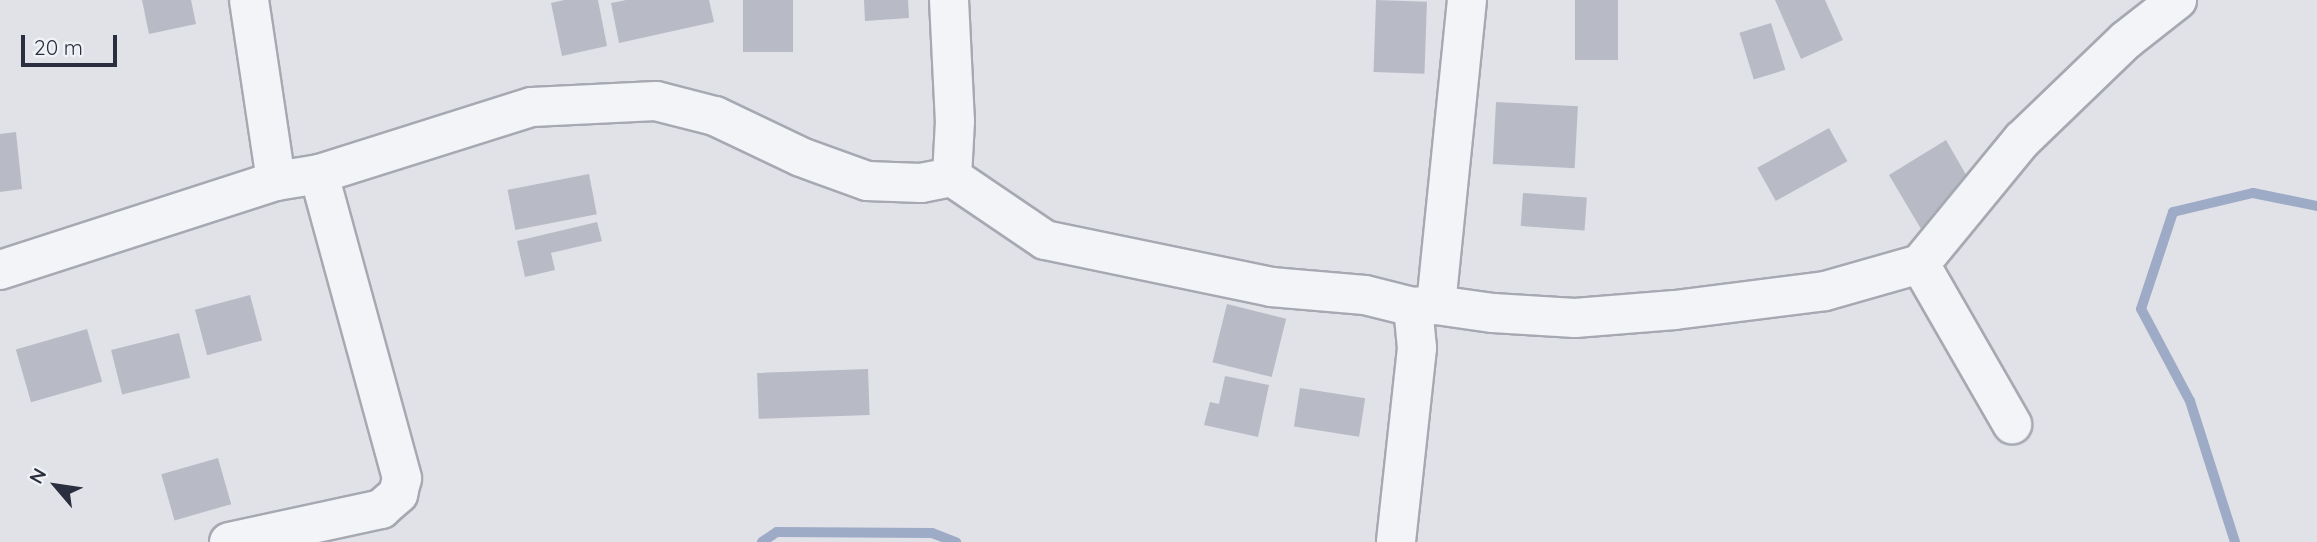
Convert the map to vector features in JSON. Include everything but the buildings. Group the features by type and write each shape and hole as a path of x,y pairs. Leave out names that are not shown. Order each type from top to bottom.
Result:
{"street":[{"path":"248,0 276,181"},
{"path":"949,0 955,121 952,177"},
{"path":"1396,542 1417,348 1467,0"},
{"path":"0,270 276,181 319,174 533,107 656,101 715,116 801,157 867,180 921,183 952,177 1045,240 1271,287 1365,295 1424,307 1575,318 1675,310 1825,291 1920,264 2022,140 2107,58 2177,0"},
{"path":"229,542 380,509 397,494 402,478 319,174"},
{"path":"1920,264 2012,424"}],"waterway":[{"path":"2235,542 2190,401 2141,309 2173,212 2253,193 2317,206"},
{"path":"762,542 777,532 932,533 956,542"}]}
